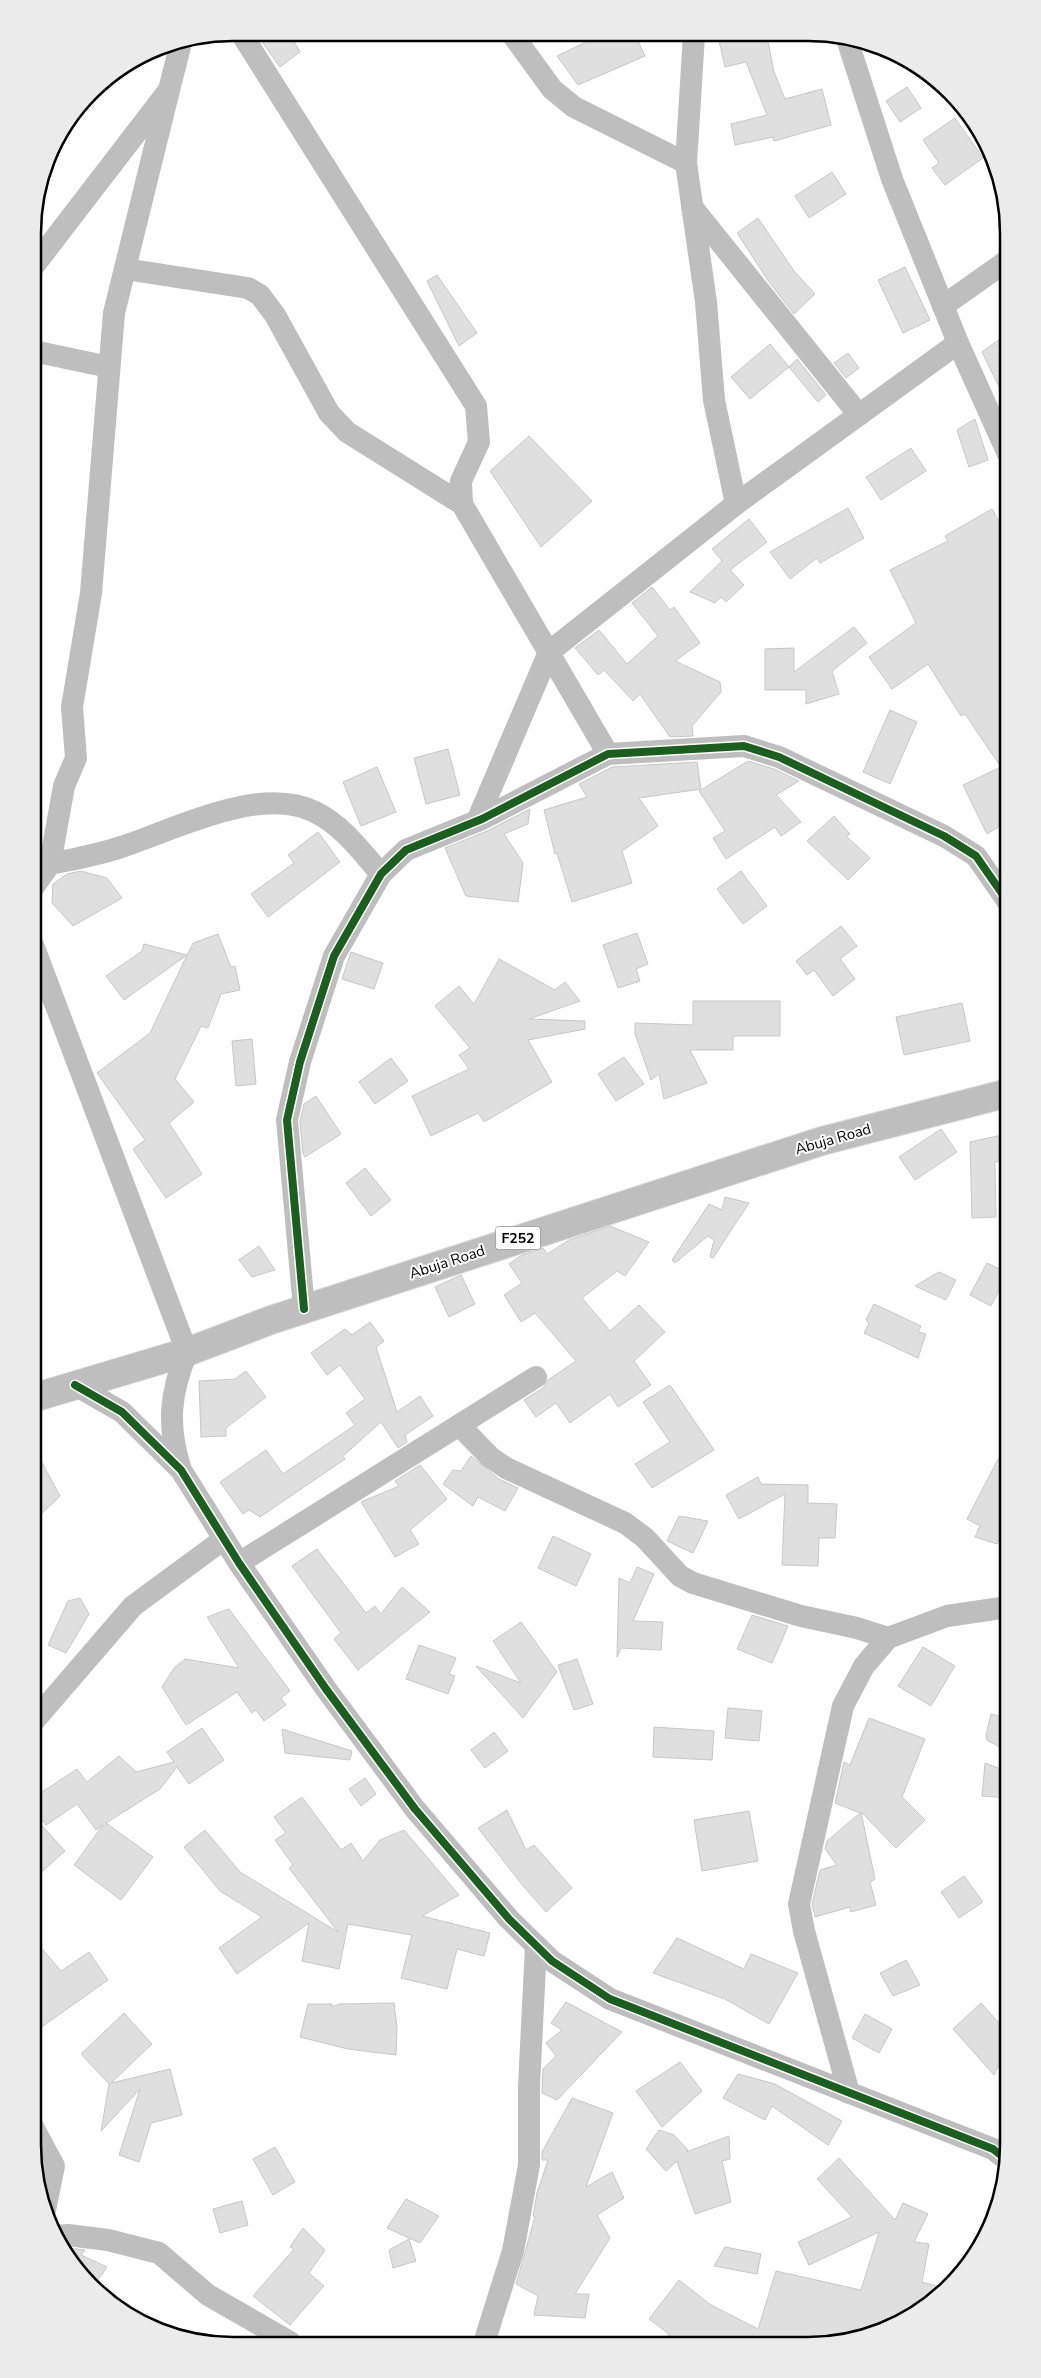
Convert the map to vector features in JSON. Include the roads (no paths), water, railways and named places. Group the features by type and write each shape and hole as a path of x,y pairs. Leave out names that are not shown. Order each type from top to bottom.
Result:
{"main road":[{"name":"Abuja Road","path":"41,1396 187,1352 304,1309 822,1141 1000,1095"}],"street":[{"path":"248,41 476,406 480,442 461,481 462,504"},
{"path":"517,41 552,89 574,107 686,163"},
{"path":"694,41 686,163 706,302 714,400 736,504"},
{"path":"849,46 892,179 958,343 1000,436"},
{"path":"41,877 50,864 64,786 76,758 72,707 91,593 114,313 180,49"},
{"path":"41,257 169,90"},
{"path":"692,206 859,415"},
{"path":"943,306 1000,266"},
{"path":"125,269 248,288 260,295 275,316 329,413 347,432 462,504 608,754"},
{"path":"477,821 549,652 736,504 958,343"},
{"path":"41,353 109,367"},
{"path":"304,1309 288,1120 300,1062 334,956 381,874 406,850 477,821 608,754 744,746 779,757 944,836 976,856 1000,890"},
{"path":"50,864 120,848 215,812 279,802 315,811 351,838 381,874"},
{"path":"41,967 187,1352 176,1377 172,1410 172,1442 181,1470"},
{"path":"239,1563 536,1377"},
{"path":"75,1385 122,1412 181,1470 239,1563 326,1689 415,1809 509,1919 552,1961 610,1999 1000,2150"},
{"path":"459,1426 490,1457 506,1468 599,1509 625,1523 645,1538 680,1576 692,1583 801,1616 857,1628 888,1638"},
{"path":"41,1713 133,1606 224,1539"},
{"path":"849,2093 804,1931 800,1904 844,1706 864,1666 888,1638 947,1616 1000,1608"},
{"path":"486,2337 512,2251 529,2165 529,2086 536,1946"},
{"path":"41,2143 54,2166 48,2195"},
{"path":"64,2235 108,2240 159,2253 208,2295 281,2337"}]}
